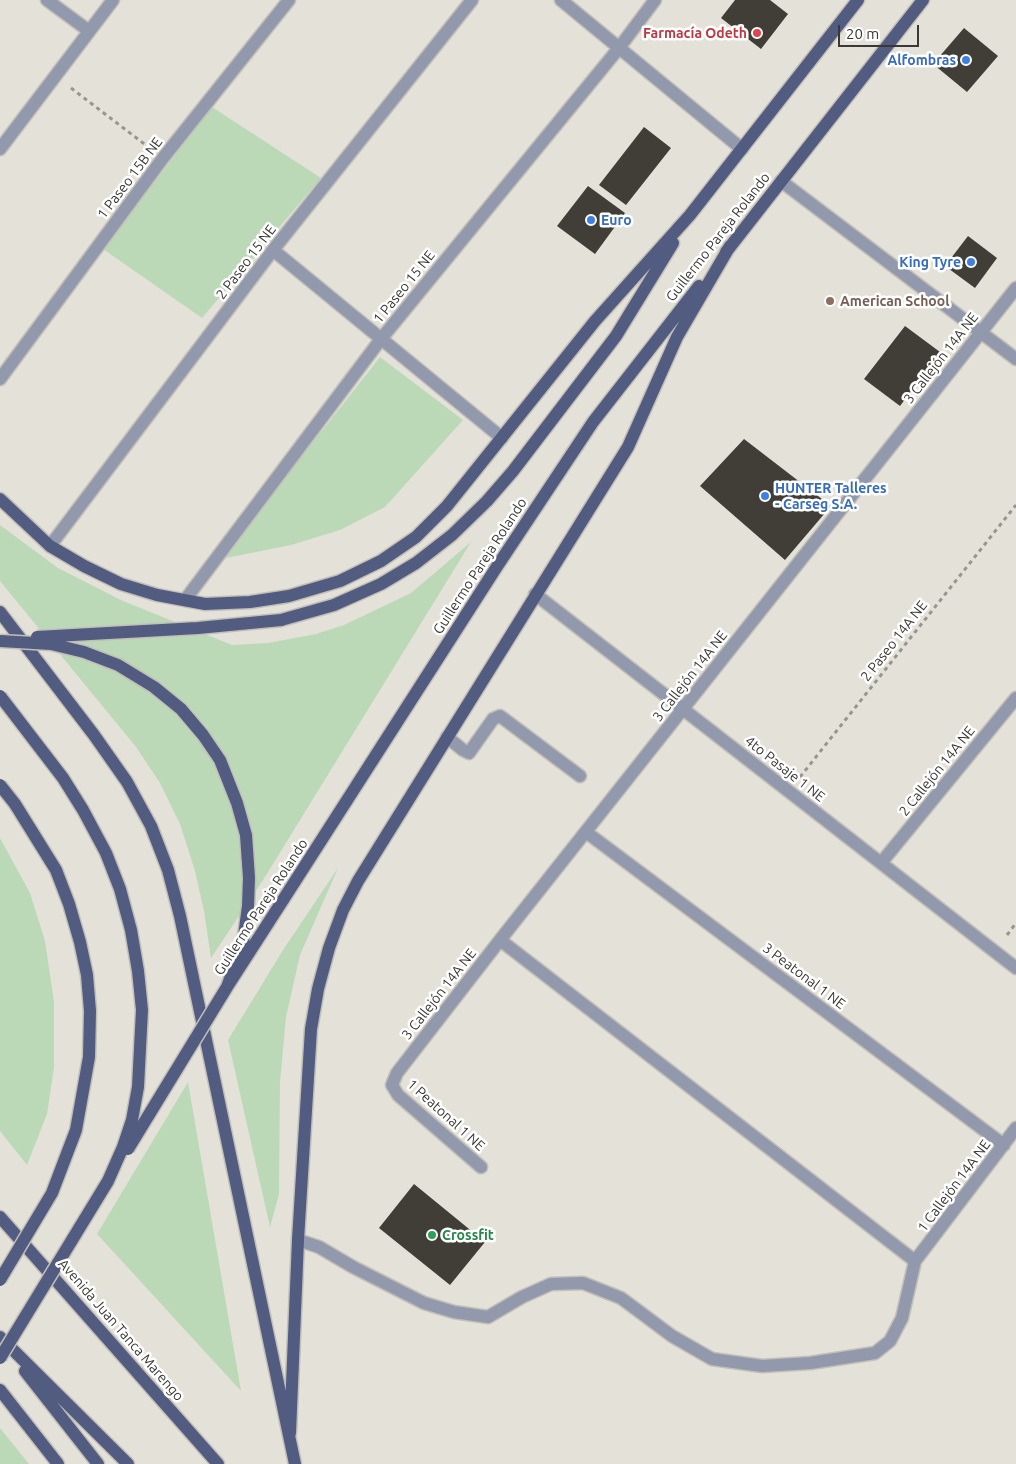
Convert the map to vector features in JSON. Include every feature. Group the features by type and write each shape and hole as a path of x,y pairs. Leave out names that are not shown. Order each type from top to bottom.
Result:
{"main road":[{"path":"0,499 50,546 84,566 121,584 157,595 204,604 250,602 289,596 340,581 381,561 416,537 447,506 596,321 690,215 858,0"},
{"name":"Guillermo Pareja Rolando","path":"108,1181 227,987 496,568 593,422 923,0"},
{"path":"0,640 198,628 282,620 334,605 381,584 416,563 452,535 487,501 513,471 616,336 690,215"},
{"path":"290,1433 298,1240 311,1029 318,989 329,948 343,910 358,881 628,447 676,337 730,246"},
{"path":"0,612 94,735 127,782 151,826 168,870 180,916 296,1464"},
{"path":"0,640 51,644 84,652 118,665 154,687 181,709 204,735 220,760 237,803 246,835 249,878 248,906 242,943 227,987"},
{"path":"0,696 63,778 106,853 120,889 131,930 142,1010 138,1087 132,1120 123,1147 108,1181 0,1358"},
{"path":"0,785 15,804 38,840 56,870 66,895 80,942 87,975 90,1011 89,1057 76,1130 52,1194 0,1280"},
{"name":"Avenida Juan Tanca Marengo","path":"0,1217 218,1464"},
{"path":"0,1338 98,1464"},
{"path":"0,1338 128,1464"},
{"path":"0,1390 58,1464"}],"street":[{"path":"47,0 89,31"},
{"path":"0,149 54,75 113,0"},
{"name":"1 Paseo 15B NE","path":"0,379 163,158 289,0"},
{"name":"2 Paseo 15 NE","path":"50,546 273,250 472,0"},
{"path":"561,0 742,149"},
{"name":"1 Paseo 15 NE","path":"185,600 381,339 619,48 656,0"},
{"path":"781,181 1016,359"},
{"path":"273,250 502,438"},
{"name":"3 Callejón 14A NE","path":"392,1085 397,1073 500,940 1016,288"},
{"name":"4to Pasaje 1 NE","path":"536,594 1016,968"},
{"name":"2 Callejón 14A NE","path":"880,863 1016,698"},
{"path":"447,737 469,753 493,718 500,716 580,776"},
{"name":"3 Peatonal 1 NE","path":"586,832 1004,1145"},
{"path":"298,1240 319,1246 354,1267 424,1303 454,1312 488,1316 522,1297 551,1284 583,1283 621,1298 672,1336 712,1359 762,1366 810,1363 875,1353 890,1341 902,1318 915,1261 500,940"},
{"name":"1 Peatonal 1 NE","path":"392,1085 398,1095 481,1167"},
{"name":"1 Callejón 14A NE","path":"915,1261 1016,1128"}],"path":[{"path":"54,75 163,158"},
{"name":"2 Paseo 14A NE","path":"789,791 1016,505"}],"green space":[{"path":"212,107 321,178 202,318 103,249"},
{"path":"380,357 463,420 385,507 340,530 291,545 221,559"},
{"path":"0,525 58,568 123,601 232,645 268,643 316,634 344,625 411,593 471,542 265,877 211,958 204,911 195,871 180,824 160,783 136,747 0,581"},
{"path":"0,838 30,893 45,941 54,1002 54,1067 47,1114 27,1165 0,1131"},
{"path":"338,868 300,955 286,1017 280,1082 279,1194 270,1227 228,1040 283,950"},
{"path":"188,1082 241,1391 97,1234"},
{"path":"0,1428 29,1464 0,1464"}],"building":[{"name":"Farmacía Odeth","path":"735,0 770,0 788,14 761,49 721,18"},
{"name":"Alfombras","path":"964,28 998,56 967,92 933,64"},
{"path":"644,127 671,148 626,205 599,185"},
{"name":"Euro","path":"588,186 625,213 595,254 557,226"},
{"name":"King Tyre","path":"968,236 997,258 975,288 945,266"},
{"path":"905,326 940,352 900,406 864,379"},
{"name":"HUNTER Talleres - Carseg S.A.","path":"744,439 831,506 785,560 700,486"},
{"name":"Crossfit","path":"414,1184 485,1242 450,1285 379,1228"}],"place":[{"name":"Farmacía Odeth","path":"757,33"},
{"name":"Alfombras","path":"966,60"},
{"name":"Euro","path":"591,220"},
{"name":"King Tyre","path":"971,262"},
{"name":"American School","path":"830,301"},
{"name":"HUNTER Talleres - Carseg S.A.","path":"765,496"},
{"name":"Crossfit","path":"432,1235"}]}
